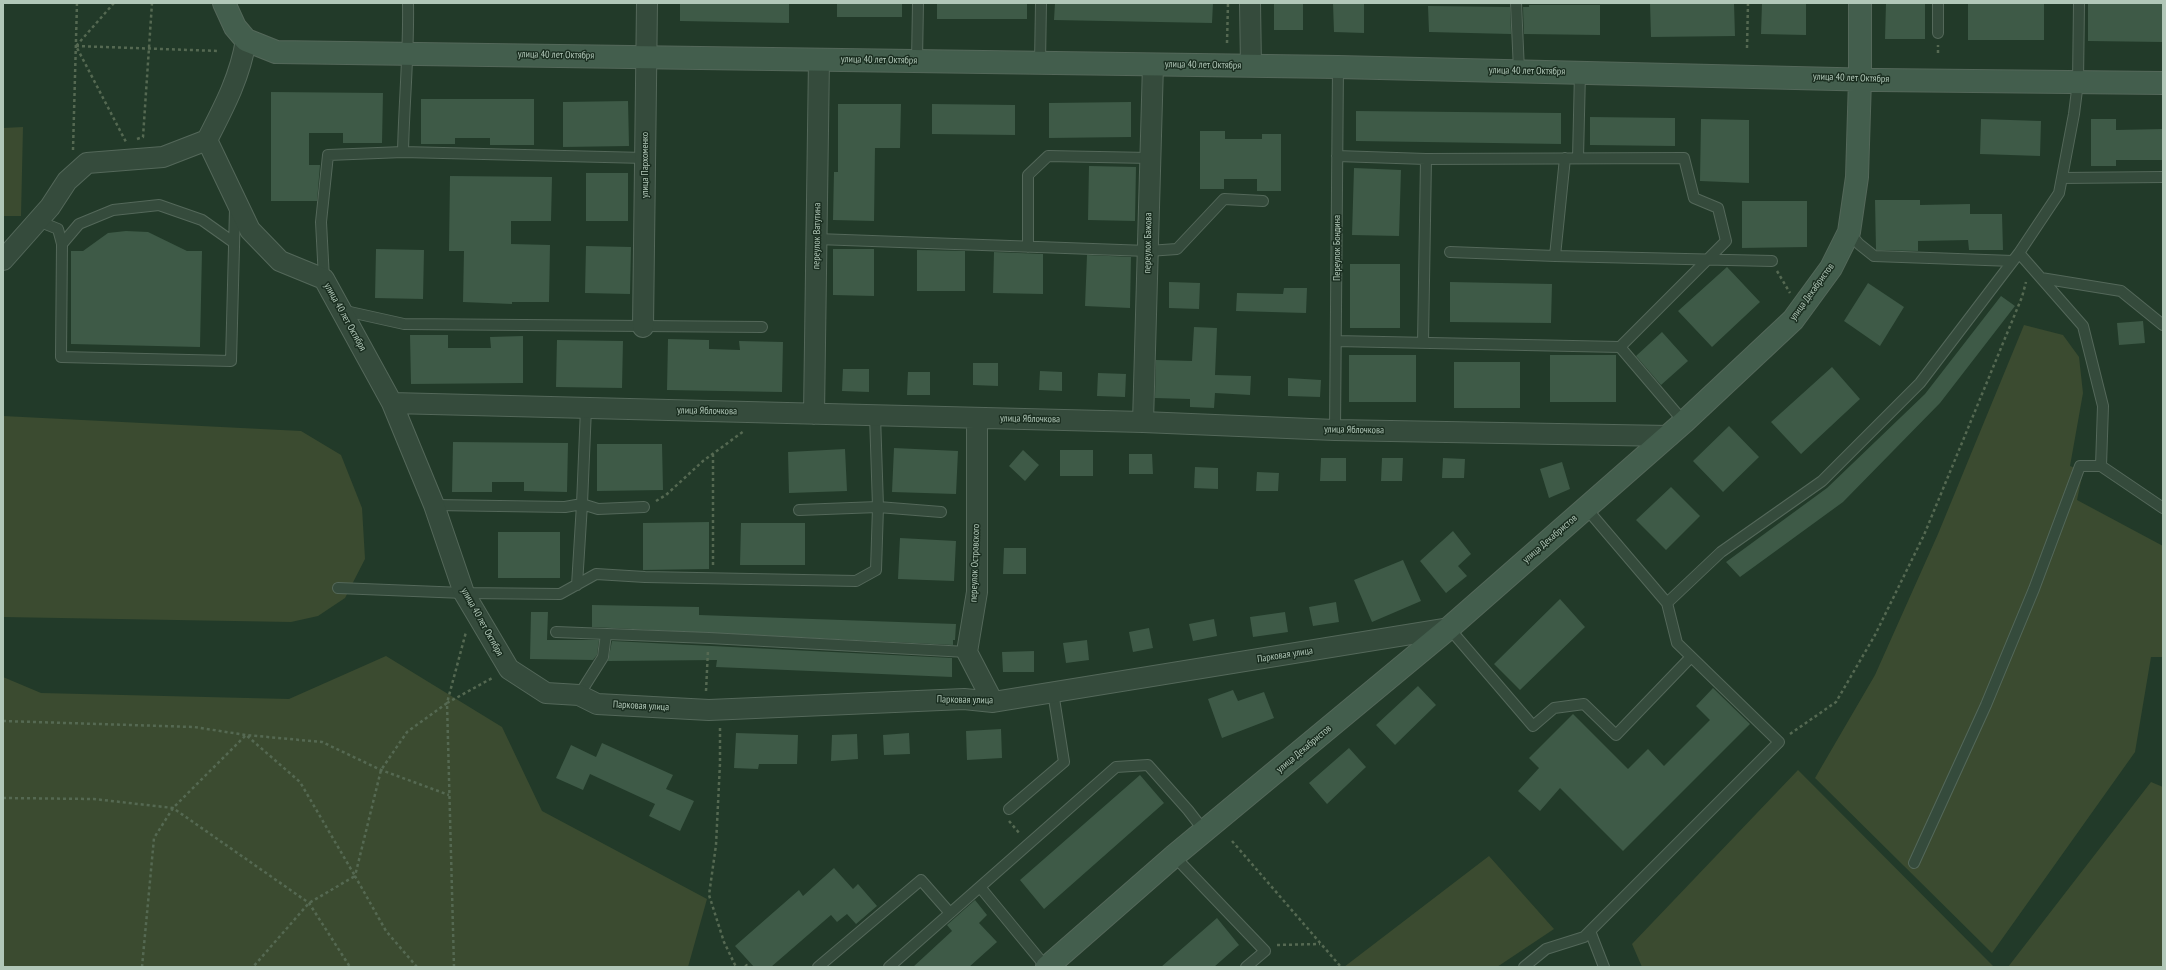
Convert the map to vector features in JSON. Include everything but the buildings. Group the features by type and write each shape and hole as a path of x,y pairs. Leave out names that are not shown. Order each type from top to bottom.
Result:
{"street":[{"path":"3,260 38,220 67,181 87,163 163,157 207,140 235,86 242,64 246,40 235,27 224,3"},
{"name":"улица Пархоменко","path":"643,327 647,3"},
{"path":"1250,3 1250,66"},
{"name":"улица Декабристов","path":"1046,967 1174,856 1205,832 1449,628 1676,429 1793,320 1831,268 1849,232 1857,177 1860,79 1860,3"},
{"name":"улица 40 лет Октября","path":"246,40 276,52 1040,62 1860,79 2163,83"},
{"name":"переулок Ватутина","path":"814,414 820,59"},
{"name":"переулок Бажова","path":"1143,422 1152,64"},
{"name":"улица 40 лет Октября","path":"207,140 250,230 280,261 324,279 392,403 434,505 469,601 508,669"},
{"name":"улица Яблочкова","path":"392,403 1143,422 1335,430 1676,429"},
{"name":"переулок Островского","path":"967,652 977,592 977,418"},
{"name":"Парковая улица","path":"508,669 546,693 579,694 597,704 712,710 964,699 993,702 1449,628"},
{"path":"967,652 993,702"}],"lane":[{"path":"402,152 405,83 409,53 408,3"},
{"path":"918,3 918,60"},
{"path":"1040,3 1040,62"},
{"path":"1516,3 1519,71"},
{"path":"1938,3 1938,33"},
{"path":"1667,603 1722,552 1827,475 1920,383 2013,261 2059,193 2074,114 2078,82 2079,3"},
{"name":"Переулок Бондина","path":"1335,430 1338,67"},
{"path":"1578,158 1580,72"},
{"path":"324,279 320,222 328,155 402,152 645,158"},
{"path":"1028,247 1028,175 1048,156 1150,158"},
{"path":"1336,341 1620,347 1726,241 1718,208 1694,198 1684,158 1426,159 1337,156"},
{"path":"1555,256 1565,158"},
{"path":"1423,343 1426,159"},
{"path":"2062,178 2163,177"},
{"path":"38,220 58,229 62,244 61,357 231,361 233,242 236,200"},
{"path":"817,239 1148,251 1177,249 1224,200 1263,201"},
{"path":"62,244 79,224 113,210 159,205 202,220 233,242"},
{"path":"1849,232 1859,244 1874,256 2013,261"},
{"path":"1450,252 1772,261"},
{"path":"2019,252 2083,326 2103,406 2100,466"},
{"path":"2041,278 2121,291 2163,324"},
{"path":"341,309 404,324 762,327"},
{"path":"1620,347 1676,429"},
{"path":"577,585 586,408"},
{"path":"338,588 469,601 560,594 596,574 713,579 856,581 876,570 878,507 875,415"},
{"path":"1914,863 1986,705 2034,589 2080,466 2100,466 2163,508"},
{"path":"434,505 565,507 582,504 598,509 644,507"},
{"path":"799,510 878,507 941,512"},
{"path":"1524,967 1546,948 1584,937 1779,742 1677,643 1667,603 1586,508"},
{"path":"1449,628 1533,726 1554,708 1584,704 1616,735 1691,657"},
{"path":"556,632 709,638 967,652"},
{"path":"579,694 603,657 606,634"},
{"path":"1009,809 1064,762 1053,692"},
{"path":"889,967 1116,767 1148,765 1188,810 1205,832"},
{"path":"1174,856 1265,951 1246,967"},
{"path":"818,967 921,880 950,913"},
{"path":"980,887 1046,967"},
{"path":"1590,931 1604,967"}],"path":[{"path":"72,151 77,3"},
{"path":"76,46 114,3"},
{"path":"120,145 143,137 152,3"},
{"path":"1227,43 1228,3"},
{"path":"1747,48 1748,3"},
{"path":"76,46 219,51"},
{"path":"76,46 126,143"},
{"path":"1772,261 1790,293"},
{"path":"1779,742 1836,702 1875,635 1924,535 2022,297 2030,266"},
{"path":"644,507 666,496 713,453 768,413"},
{"path":"713,453 713,579"},
{"path":"454,967 447,703 469,601"},
{"path":"709,638 712,710 720,763 716,846 710,895 724,942 736,967"},
{"path":"254,967 309,903 355,876 382,770 407,732 447,703 508,669"},
{"path":"3,721 194,727 246,735 322,742 382,770 449,795"},
{"path":"142,967 154,838 173,808 246,735"},
{"path":"246,735 300,782 386,931 418,967"},
{"path":"3,798 94,799 173,808 309,903 350,967"},
{"path":"1009,809 1009,822 1028,844"},
{"path":"1232,841 1341,967"},
{"path":"1260,946 1320,944"},
{"path":"745,967 747,965 750,967"}],"green space":[{"path":"23,127 21,216 3,216 3,128"},
{"path":"2024,325 2063,335 2079,357 2083,393 2070,466 2083,471 2077,500 2163,546 2163,657 2151,657 2135,752 1992,953 1815,778 1875,675 1938,534"},
{"path":"3,416 301,431 341,455 362,508 365,559 345,598 318,616 291,622 3,617"},
{"path":"386,656 502,727 542,811 707,899 688,967 3,967 3,677 41,693 289,699"},
{"path":"1798,770 1994,967 1642,967 1632,944"},
{"path":"2151,782 2163,787 2163,967 2008,967"},
{"path":"1489,856 1554,929 1497,967 1344,967"}]}
